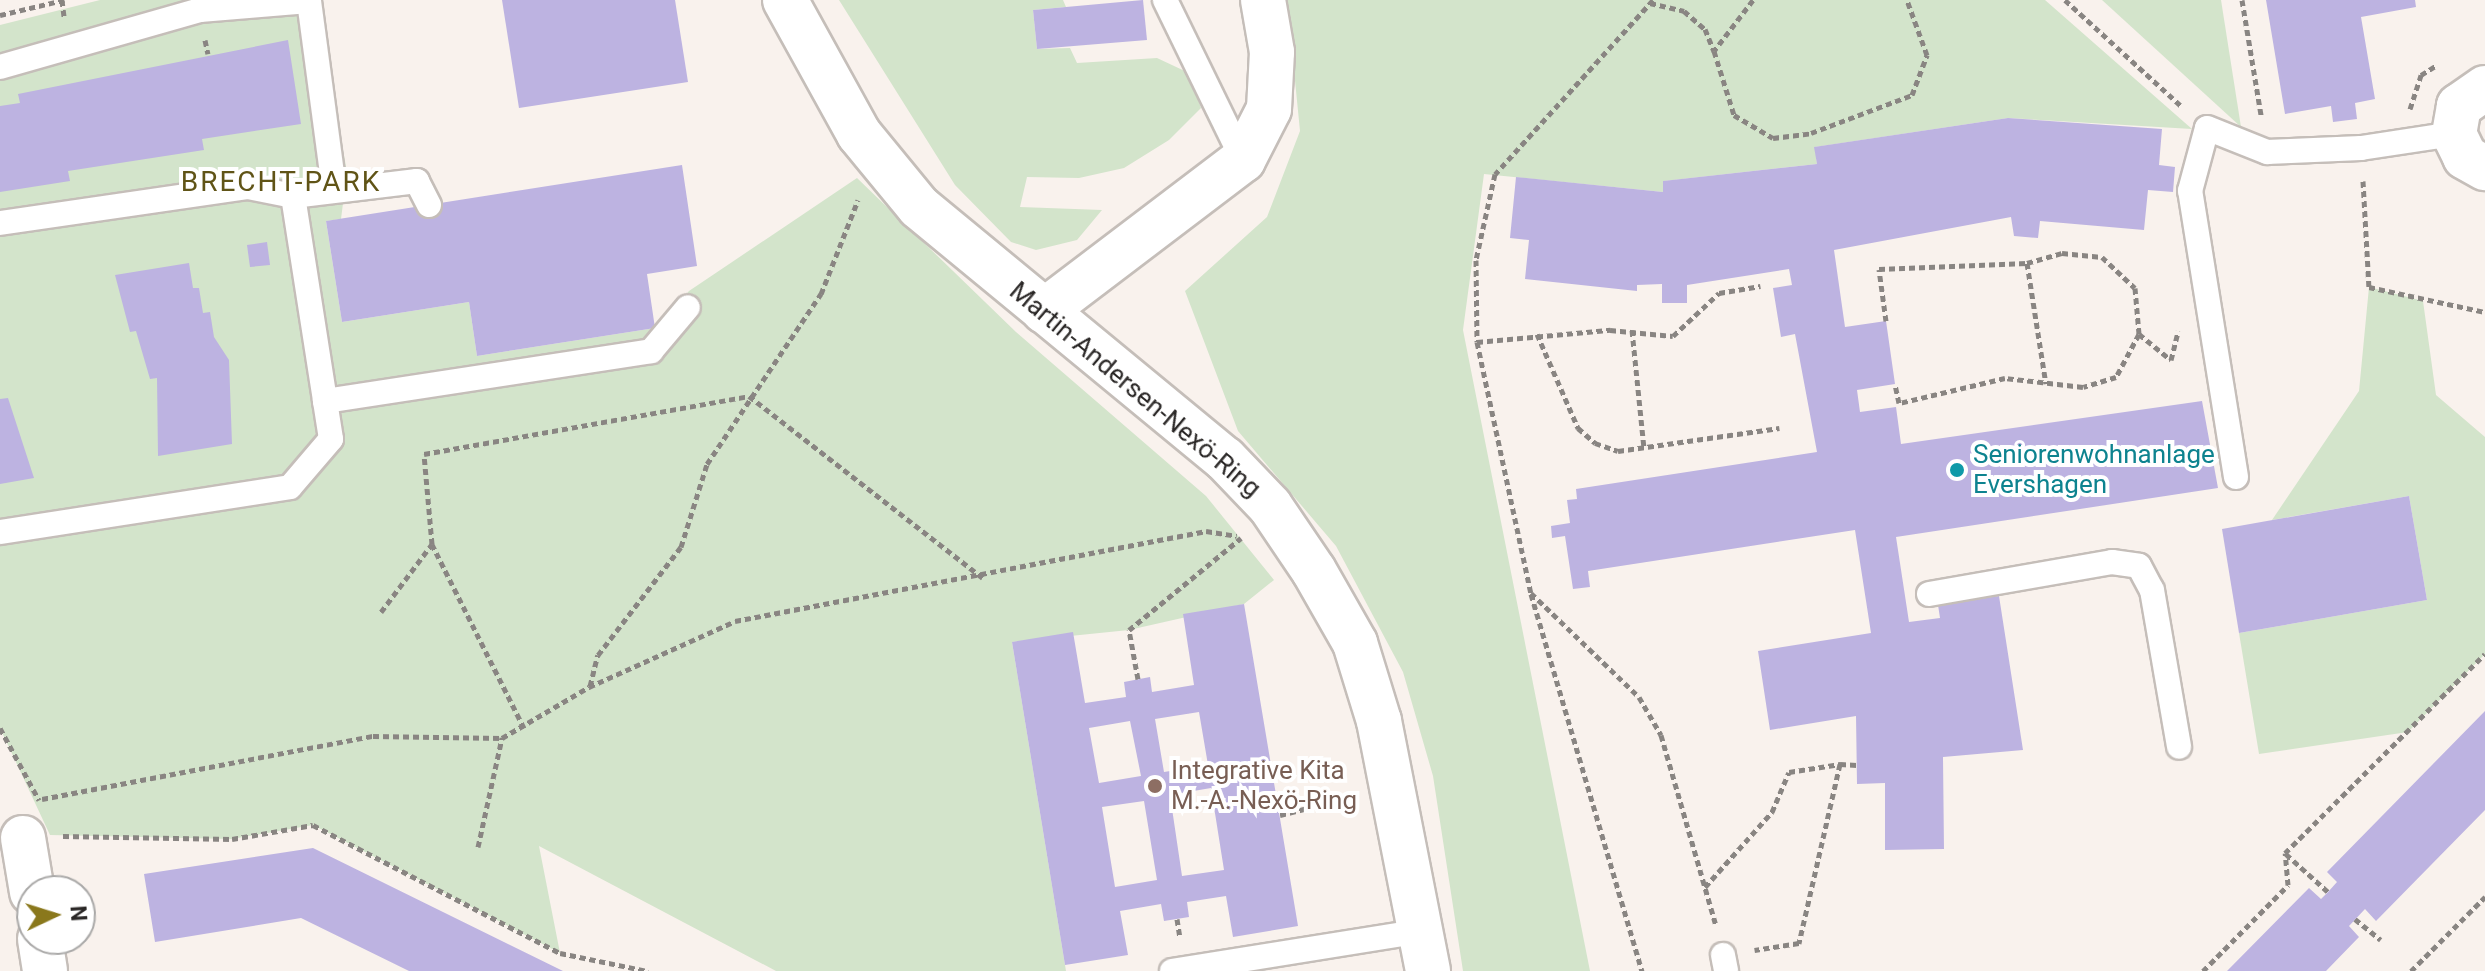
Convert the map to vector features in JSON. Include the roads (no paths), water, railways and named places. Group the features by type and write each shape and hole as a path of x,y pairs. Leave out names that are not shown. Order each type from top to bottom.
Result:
{"street":[{"name":"Martin-Andersen-Nexö-Ring","path":"785,0 878,162 919,207 1225,459 1270,506 1314,571 1355,643 1379,721 1425,951"},
{"path":"1044,311 1243,160 1269,109 1272,52 1263,0"},
{"path":"2485,88 2459,106 2454,134 2465,157 2485,168"},
{"path":"34,875 39,821"}],"lane":[{"path":"1165,0 1243,160"},
{"path":"0,67 200,10 309,1 334,188"},
{"path":"2236,477 2190,191 2207,128 2267,152 2361,148 2454,134"},
{"path":"0,223 248,187 293,196 334,188 417,181 429,205"},
{"path":"0,532 290,487 331,439 293,196"},
{"path":"325,401 651,351 688,307"},
{"path":"1929,594 2112,562 2139,566 2152,590 2179,747"},
{"path":"1172,971 1425,951"}],"place":[{"name":"Seniorenwohnanlage Evershagen","path":"1957,470"},
{"name":"Integrative Kita M.-A.-Nexö-Ring","path":"1155,786"}],"district":[{"name":"BRECHT-PARK","path":"281,182"}]}
